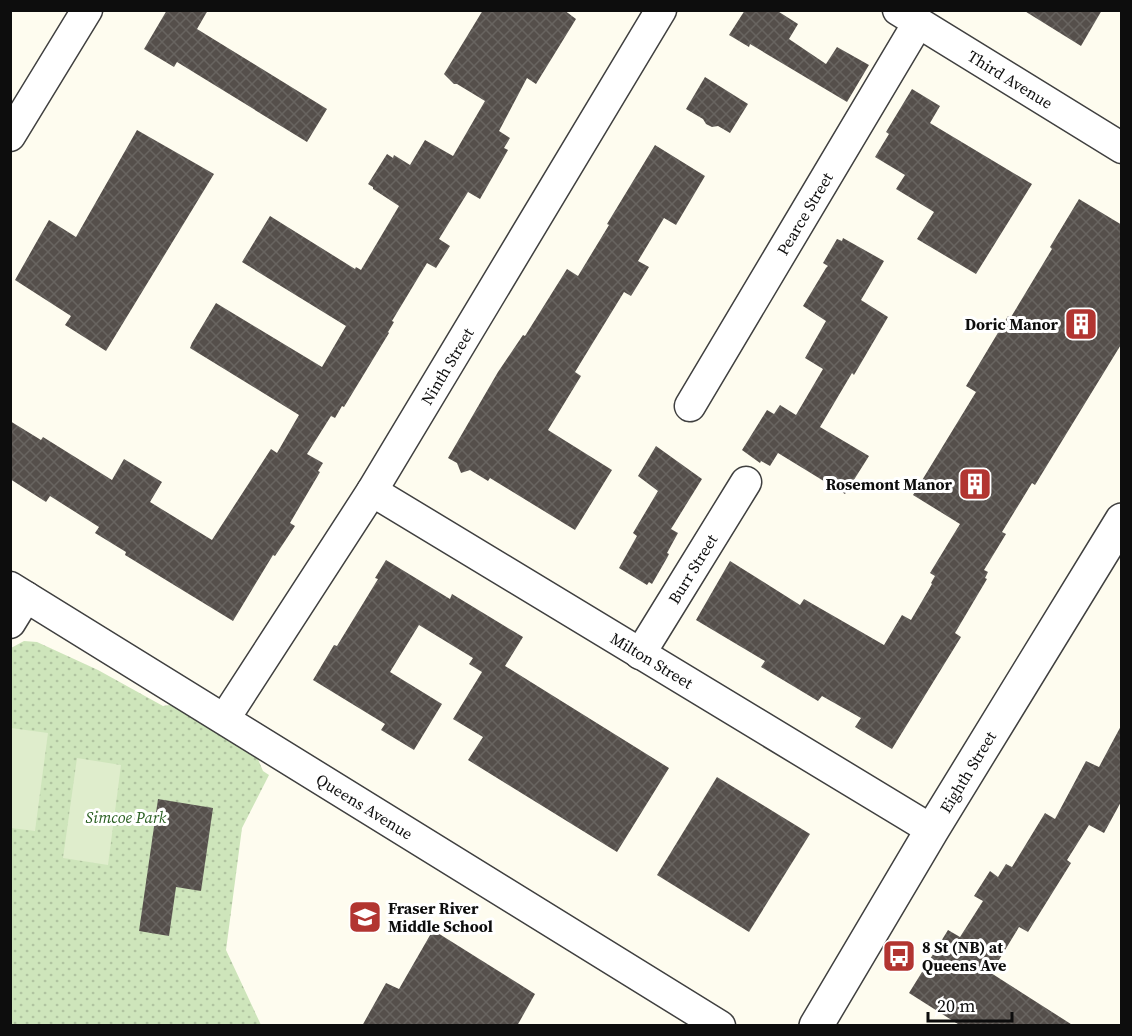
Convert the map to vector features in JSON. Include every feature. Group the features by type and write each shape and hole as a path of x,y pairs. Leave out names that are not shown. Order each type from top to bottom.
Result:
{"street":[{"path":"10,136 87,10"},
{"name":"Ninth Street","path":"225,718 372,491 661,10"},
{"name":"Third Avenue","path":"908,16 1122,148"},
{"name":"Pearce Street","path":"690,406 908,16"},
{"name":"Burr Street","path":"640,654 746,482"},
{"name":"Milton Street","path":"372,491 932,830"},
{"name":"Eighth Street","path":"816,1026 932,830 1122,520"},
{"path":"10,623 18,592"},
{"name":"Queens Avenue","path":"18,592 720,1026"}],"green space":[{"name":"Simcoe Park","path":"24,641 37,642 98,670 163,706 176,704 254,750 263,771 269,775 242,828 226,950 261,1025 11,1025 11,648"},
{"path":"11,728 48,733 35,831 11,828"},
{"path":"77,758 121,765 108,865 63,858"}],"building":[{"path":"167,10 208,10 197,29 327,109 307,142 177,62 174,67 144,49"},
{"path":"483,10 564,10 576,19 536,84 527,78 499,131 510,138 504,148 508,150 480,199 468,192 439,239 450,246 436,268 427,263 392,321 394,322 389,333 344,407 342,406 335,418 331,416 307,454 323,463 318,471 320,472 290,523 295,526 275,556 273,555 233,621 125,555 126,552 95,533 99,527 50,496 46,502 10,479 10,421 41,440 43,437 112,480 124,459 162,482 150,502 212,540 271,449 277,453 299,415 190,348 192,343 216,303 322,367 346,326 242,262 270,216 355,269 356,267 361,270 399,206 368,184 387,154 393,158 394,155 410,165 425,140 453,156 485,101 454,84 444,74"},
{"path":"745,10 776,10 798,24 789,39 826,64 837,47 869,65 847,102 750,44 749,47 729,35"},
{"path":"1023,10 1102,10 1081,46"},
{"path":"705,77 748,104 730,133 718,126 712,127 706,124 703,119 686,109"},
{"path":"912,89 940,106 930,123 1032,184 976,274 917,239 934,212 896,189 905,175 875,157 889,134 886,132"},
{"path":"137,130 214,174 106,351 65,325 71,316 15,280 49,220 76,237"},
{"path":"655,145 705,176 676,225 664,218 638,261 649,267 631,296 624,292 575,372 581,376 548,430 612,470 575,530 490,478 488,481 470,470 461,473 457,463 448,458 498,372 523,335 525,336 567,269 578,276"},
{"path":"1079,199 1122,225 1122,343 1035,485 1032,483 1002,532 1006,534 984,570 988,572 985,578 987,579 955,633 961,637 892,749 855,727 861,718 822,696 818,701 761,667 765,661 696,620 730,561 800,605 804,599 884,645 902,615 911,620 932,584 935,576 930,573 960,524 913,495 976,392 966,386 1008,316 1011,317"},
{"path":"843,238 884,261 861,300 888,317 820,427 869,456 845,494 778,453 770,466 761,461 760,463 742,450 767,410 774,414 780,405 796,415 823,369 805,358 826,321 803,306 828,266 823,263 837,239 842,241"},
{"path":"656,446 702,479 671,529 678,533 667,553 669,554 667,558 652,584 649,582 647,585 619,568 637,536 633,533 658,491 638,476"},
{"path":"386,560 450,599 452,594 523,637 505,666 669,768 617,852 468,760 483,737 453,719 482,672 469,664 473,658 419,625 390,672 442,704 414,750 381,730 385,724 313,680 378,579 375,578"},
{"path":"1122,724 1122,800 1104,833 1089,825 1067,860 1071,863 1028,932 1019,927 991,973 1074,1026 961,1026 909,993 948,930 960,937 983,901 974,896 990,871 998,877 1006,864 1012,867 1045,813 1055,819 1086,761 1099,767"},
{"path":"717,777 810,834 749,932 657,875"},
{"path":"158,799 213,808 201,891 176,887 169,936 139,931"},
{"path":"433,930 535,994 517,1026 362,1026 386,983 399,989"}],"place":[{"name":"Doric Manor","path":"1081,324"},
{"name":"Rosemont Manor","path":"975,484"},
{"name":"Fraser River Middle School","path":"365,917"},
{"name":"8 St (NB) at Queens Ave","path":"899,956"}]}
